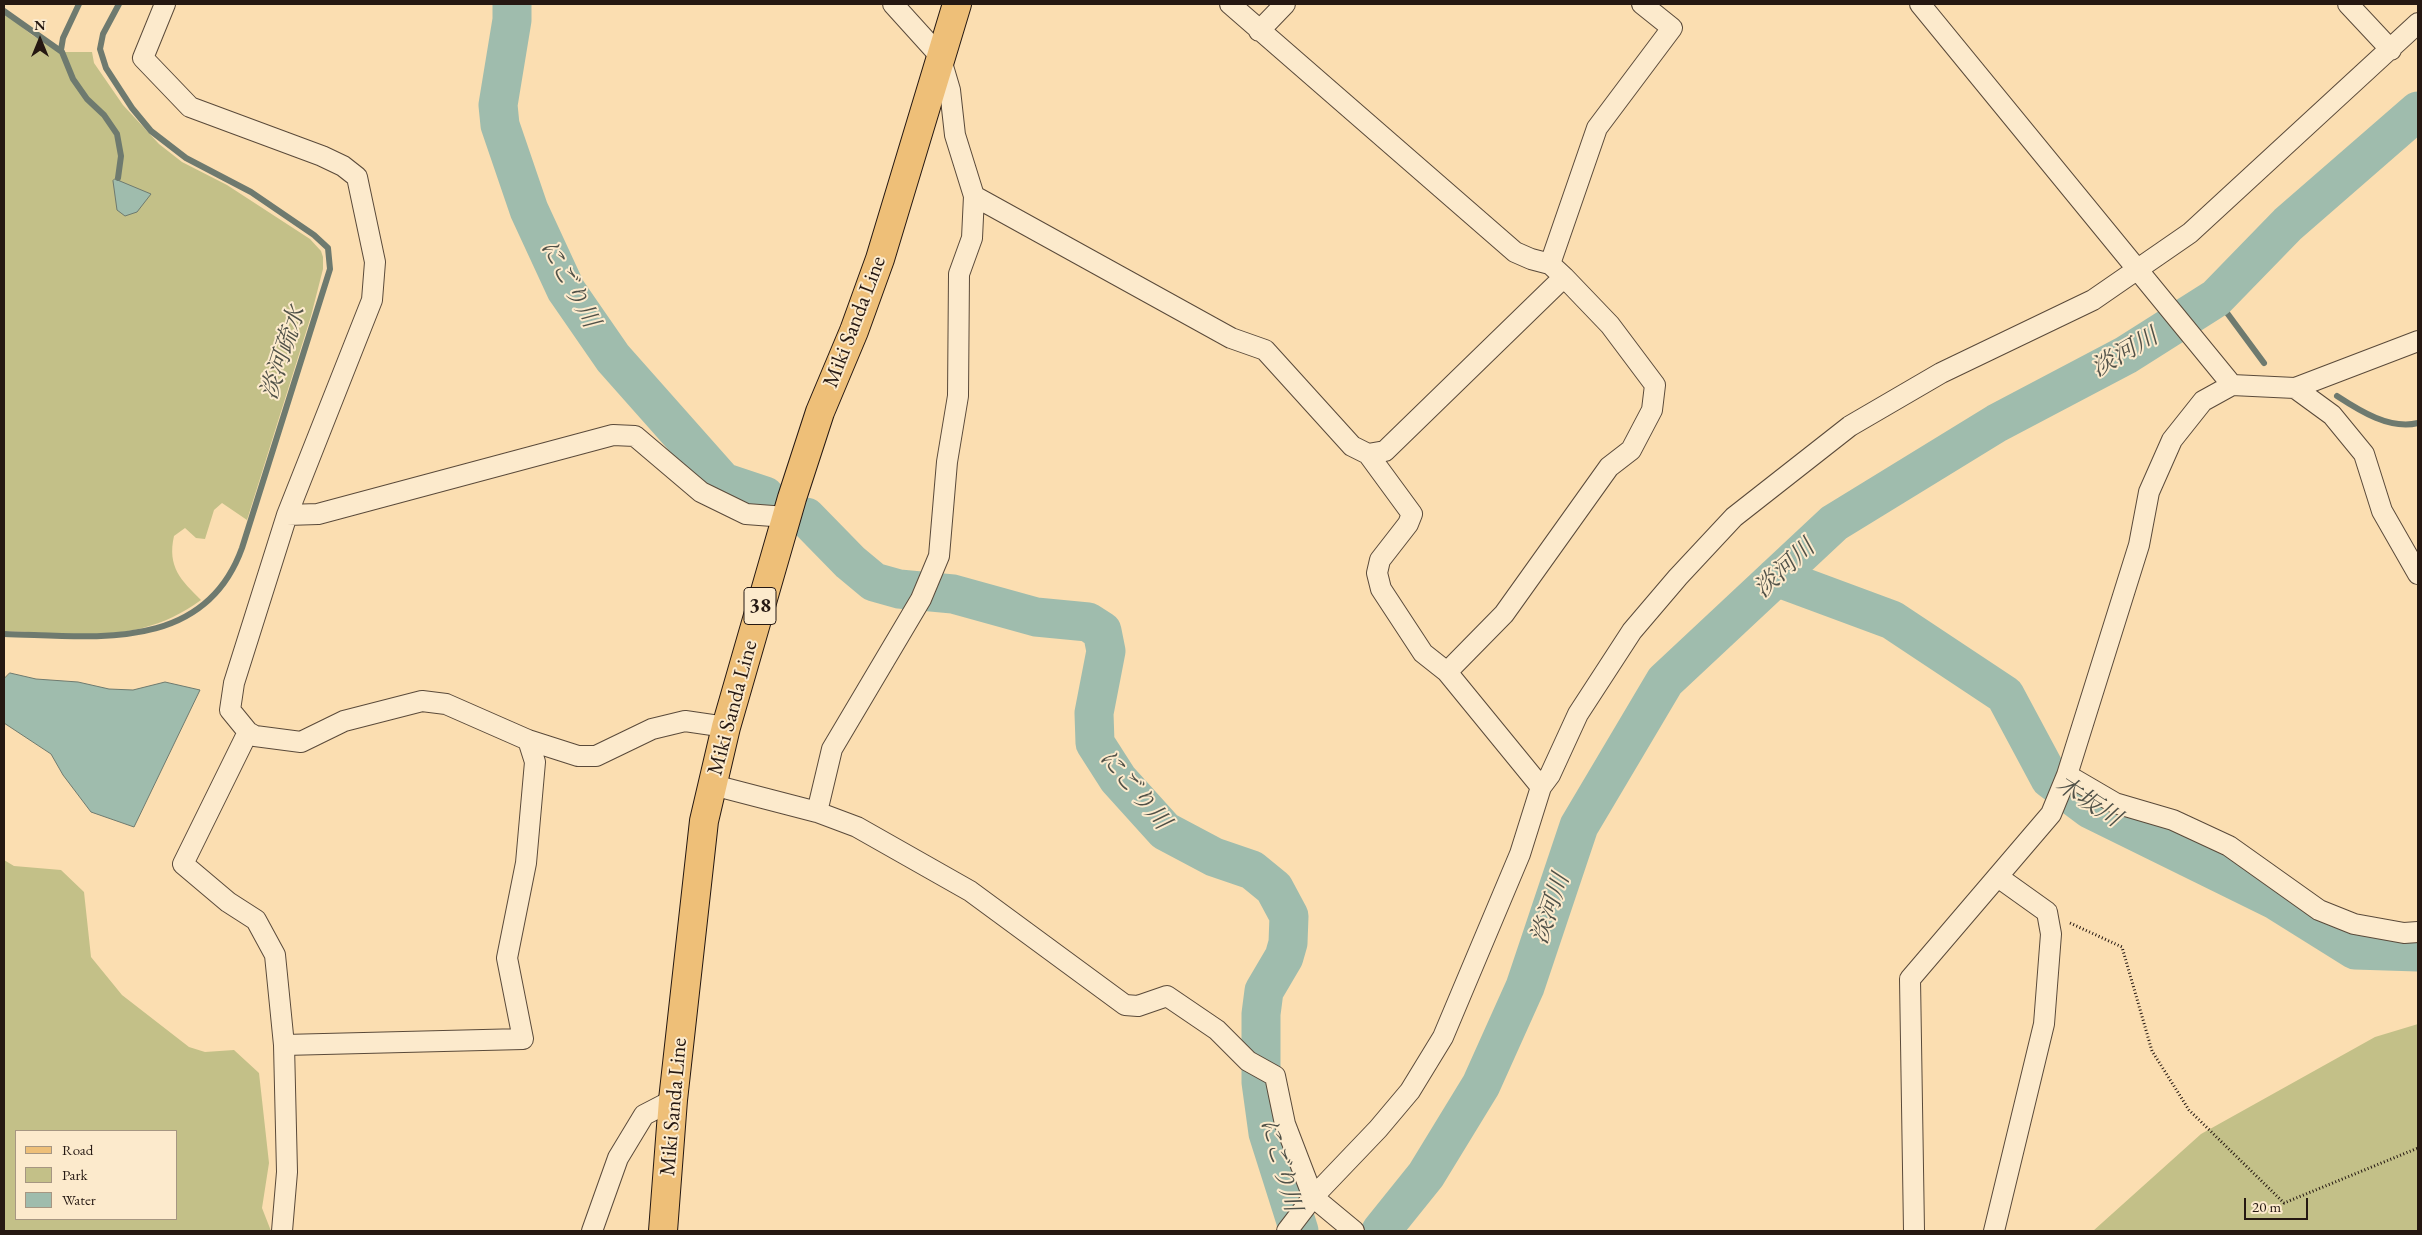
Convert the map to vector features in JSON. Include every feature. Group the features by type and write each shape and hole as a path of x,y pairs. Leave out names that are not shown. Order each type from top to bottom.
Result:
{"main road":[{"name":"Miki Sanda Line","path":"663,1231 673,1100 704,821 726,727 786,517 820,412 854,331 880,259 957,4"}],"street":[{"path":"165,4 143,58 190,107 322,156 343,166 357,177 375,262 372,300 287,515 234,683 230,710 248,732 272,739 301,742 344,721 422,701 446,704 528,740 578,756 596,756 652,729 685,721 726,727"},
{"path":"818,812 832,749 921,599 939,556 947,462 958,396 959,274 972,238 974,196 956,135 950,90 940,56 893,4"},
{"path":"1230,4 1258,31 1515,252 1557,270 1610,325 1655,385 1652,410 1630,450 1609,467 1504,614 1448,672"},
{"path":"1258,31 1284,4"},
{"path":"1368,454 1385,451 1557,270 1597,128 1672,28 1642,4"},
{"path":"1920,4 2138,273 2228,380 2295,388 2418,341"},
{"path":"2348,4 2391,50"},
{"path":"1287,1231 1313,1197 1378,1129 1410,1091 1443,1036 1520,854 1541,787 1550,775 1578,714 1632,631 1678,577 1734,517 1850,426 1941,373 2093,300 2138,273 2190,233 2391,50 2418,23"},
{"path":"974,196 1232,338 1265,350 1352,446 1368,454 1412,514 1408,524 1380,560 1377,573 1381,589 1423,653 1448,672 1541,787"},
{"path":"1914,1231 1910,979 2051,814 2067,775 2138,545 2149,492 2172,440 2203,401 2228,380"},
{"path":"2295,388 2332,415 2364,454 2382,511 2418,574"},
{"path":"287,515 318,514 613,435 635,436 701,492 746,514 786,517"},
{"path":"248,732 184,864 228,902 256,920 276,955 284,1045 287,1172 282,1231"},
{"path":"284,1045 523,1039 507,958 526,863 535,762 528,740"},
{"path":"2067,775 2115,803 2174,820 2229,846 2319,910 2354,924 2404,933 2418,932"},
{"path":"713,785 818,812 857,827 970,891 1125,1005 1138,1006 1167,996 1217,1030 1248,1060 1275,1076 1285,1124 1313,1197 1354,1231"},
{"path":"1994,1231 2044,1024 2051,934 2047,912 1998,877"},
{"path":"592,1231 618,1158 644,1115 673,1100"}],"path":[{"path":"2047,912 2122,946 2152,1051 2189,1110 2284,1204 2418,1148"}],"green space":[{"path":"4,13 32,35 60,52 92,52 94,63 123,105 159,144 182,162 227,185 310,239 321,251 323,257 323,269 311,316 247,520 222,503 214,510 205,539 196,538 185,528 174,536 172,556 174,565 187,586 201,600 178,615 154,625 130,631 82,634 4,631"},
{"path":"4,860 14,866 61,870 84,892 91,957 122,995 189,1047 205,1052 234,1050 259,1073 269,1163 262,1208 271,1231 4,1231"},
{"path":"2418,1024 2418,1231 2093,1231 2201,1134 2375,1037"}],"water":[{"path":"115,179 151,194 137,212 125,216 117,210 113,181"},
{"path":"10,673 36,679 78,682 109,689 133,690 165,682 200,690 134,827 91,812 63,775 51,754 4,723 4,679"}],"waterway":[{"path":"61,50 63,38 79,4"},
{"name":"淡河疏水","path":"4,634 108,636 142,632 173,622 201,606 225,582 242,548 330,269 328,248 314,235 251,192 186,158 151,131 132,108 106,68 100,49 103,34 119,4"},
{"name":"にごり川","path":"512,4 512,20 498,105 500,125 529,210 566,290 613,358 723,482 765,496"},
{"path":"4,11 62,52 73,79 87,99 104,115 117,134 121,156 118,178"},
{"name":"淡河川","path":"1381,1231 1426,1175 1481,1085 1525,987 1579,826 1665,681 1834,523 1997,423 2126,355 2216,298 2288,224 2418,111"},
{"path":"2216,298 2264,363"},
{"path":"2337,396 2355,408 2376,418 2397,424 2418,423"},
{"name":"にごり川","path":"806,517 850,562 874,582 899,589 953,594 1036,617 1088,622 1102,631 1106,651 1094,713 1095,743 1118,779 1165,831 1214,857 1252,870 1274,888 1289,916 1288,943 1284,957 1264,991 1261,1014 1261,1082 1268,1133 1299,1231"},
{"name":"木坂川","path":"1776,577 1892,620 2005,695 2050,779 2090,809 2275,900 2355,950 2418,952"}]}
